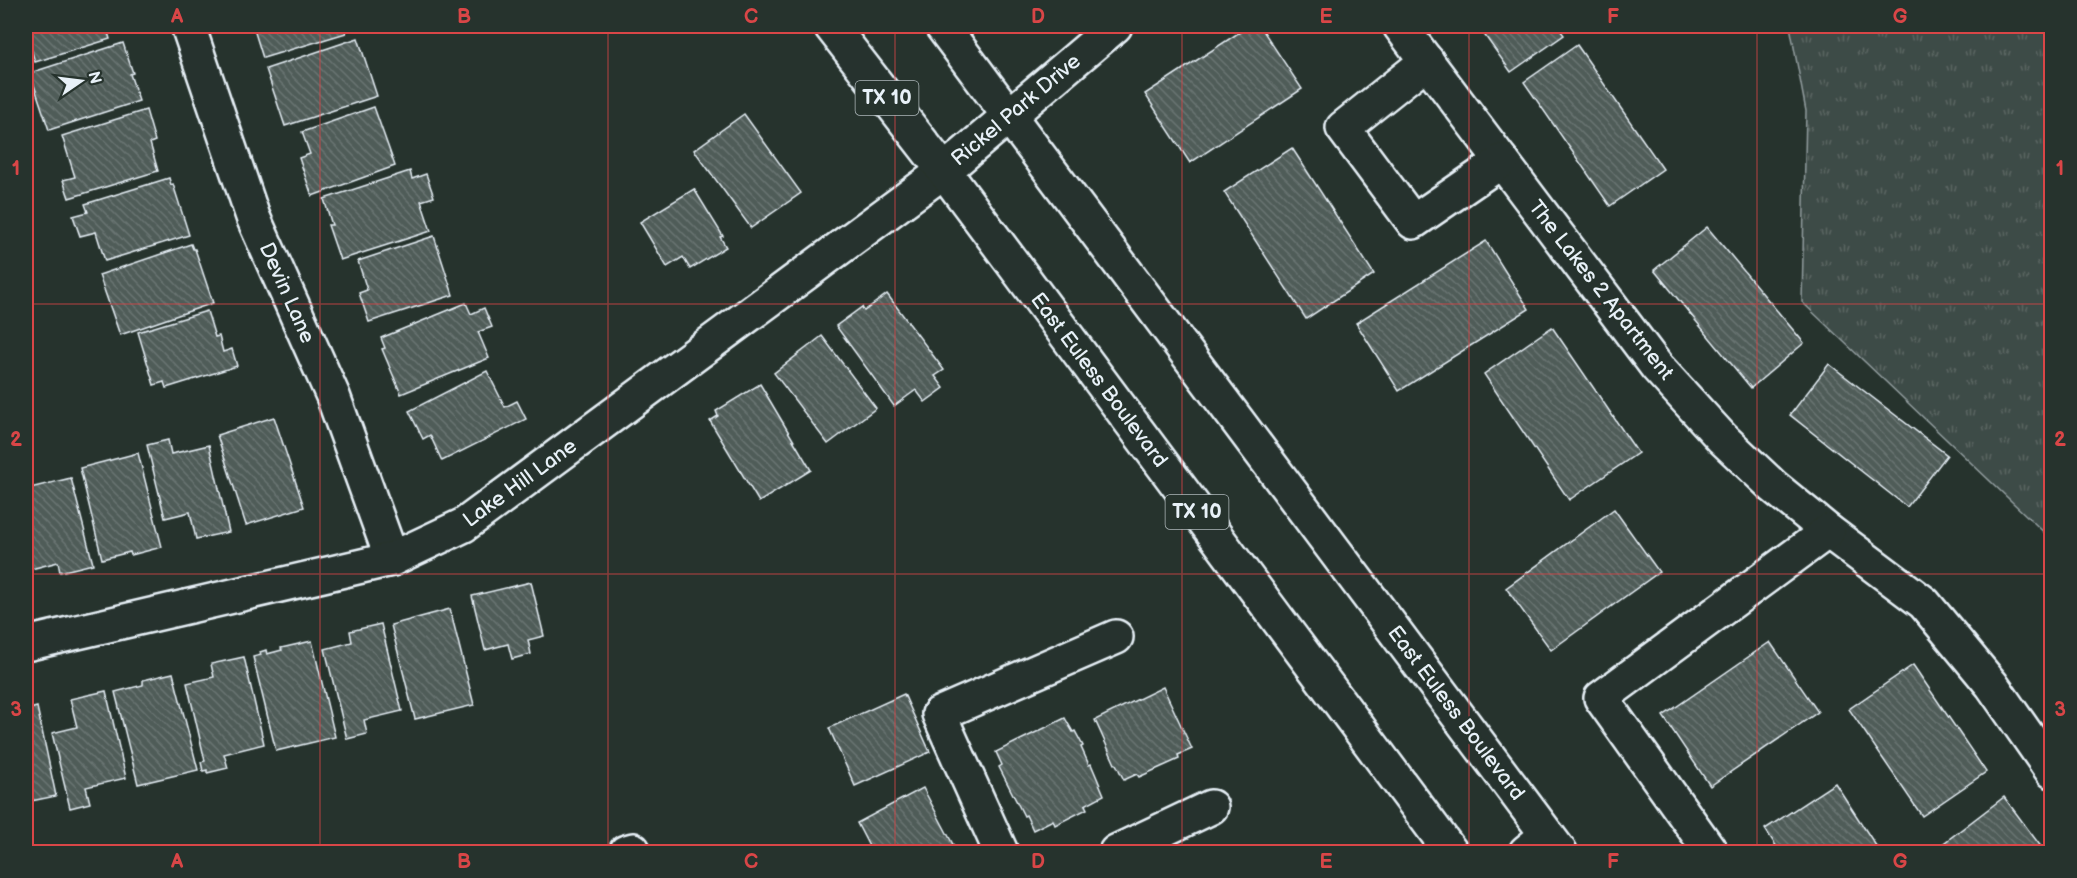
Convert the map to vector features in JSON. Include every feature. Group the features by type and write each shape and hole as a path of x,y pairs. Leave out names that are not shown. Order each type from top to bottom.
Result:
{"main road":[{"name":"Devin Lane","path":"188,26 253,217 333,396 392,559"},
{"name":"East Euless Boulevard","path":"831,26 944,171 1451,852"},
{"name":"East Euless Boulevard","path":"942,26 1544,847"},
{"name":"Rickel Park Drive","path":"944,171 1115,26"},
{"name":"The Lakes 2 Apartment","path":"1400,26 1657,367 1722,438 1773,487 1924,603 1992,685 2045,763"},
{"path":"1427,61 1343,128 1413,222 1502,161"},
{"name":"Lake Hill Lane","path":"26,644 392,559 464,525 944,171"},
{"path":"1711,852 1601,698 1828,531"},
{"path":"1001,852 939,714 1116,637"},
{"path":"1116,852 1211,807"}],"green space":[{"path":"1790,26 2051,26 2051,539 1802,302 1806,111"}],"building":[{"path":"26,26 106,26 110,39 35,62"},
{"path":"253,26 344,26 346,33 263,58"},
{"path":"1249,26 1260,26 1302,89 1190,163 1145,94"},
{"path":"1478,26 1557,26 1564,35 1511,72"},
{"path":"358,38 377,96 285,126 266,69"},
{"path":"123,43 139,101 49,130 30,73"},
{"path":"1577,45 1663,169 1610,206 1524,82"},
{"path":"374,107 395,166 312,196 299,158 310,154 302,132"},
{"path":"146,110 155,141 150,143 158,171 69,198 63,180 75,177 62,136"},
{"path":"744,114 801,193 751,228 694,150"},
{"path":"1292,148 1374,274 1306,319 1224,192"},
{"path":"410,171 412,179 426,174 434,197 421,201 431,231 340,260 328,225 332,225 324,199"},
{"path":"169,178 189,235 105,261 96,232 80,236 73,216 88,212 85,204"},
{"path":"694,189 723,236 720,237 726,247 690,269 683,257 667,267 640,222"},
{"path":"1707,227 1804,343 1751,388 1654,270"},
{"path":"434,236 453,295 369,322 359,293 367,290 358,261"},
{"path":"1486,241 1529,309 1399,391 1356,323"},
{"path":"191,244 195,249 213,303 120,335 99,275"},
{"path":"887,294 944,370 935,376 944,388 925,402 916,390 894,406 836,326 862,307 864,311"},
{"path":"466,303 471,314 484,308 492,327 478,332 489,358 401,394 382,349 385,348 381,338"},
{"path":"207,311 215,337 219,336 223,352 232,349 237,366 166,388 164,382 154,385 138,332"},
{"path":"1552,327 1638,453 1569,500 1484,374"},
{"path":"822,336 876,408 828,444 774,373"},
{"path":"1829,364 1947,455 1907,507 1790,415"},
{"path":"487,371 505,407 517,401 526,419 442,461 430,435 423,439 409,411"},
{"path":"760,384 811,470 759,502 710,421 718,416 716,411"},
{"path":"274,417 304,507 246,525 217,435"},
{"path":"168,440 171,454 209,445 229,532 196,539 190,512 165,518 147,445"},
{"path":"138,453 162,547 102,559 80,468"},
{"path":"71,478 93,564 60,572 58,562 31,569 26,545 26,489"},
{"path":"1614,509 1659,572 1551,650 1506,588"},
{"path":"531,582 544,636 528,640 531,654 512,659 508,644 485,650 472,596"},
{"path":"450,609 474,705 415,719 391,625"},
{"path":"381,624 402,711 364,720 367,734 347,739 325,649 352,642 350,631"},
{"path":"312,641 335,737 276,751 253,657 261,655 260,652 266,650 267,654 282,650 281,648"},
{"path":"1770,642 1818,712 1710,786 1663,716"},
{"path":"244,657 264,744 224,754 228,768 207,773 207,770 203,771 201,762 205,761 187,683 214,677 211,664"},
{"path":"1913,665 1986,772 1922,816 1849,709"},
{"path":"173,673 198,770 138,784 115,692 143,685 143,680"},
{"path":"1163,687 1192,749 1178,755 1179,759 1139,777 1137,774 1124,780 1095,720"},
{"path":"106,691 126,778 86,787 90,803 70,808 52,733 77,727 70,699"},
{"path":"904,694 930,752 855,786 829,728"},
{"path":"37,707 56,796 26,802 26,710"},
{"path":"1065,718 1083,746 1081,747 1104,795 1085,805 1087,809 1055,825 1053,820 1033,830 999,767 1002,765 996,752"},
{"path":"1835,783 1880,852 1780,852 1765,829"},
{"path":"923,788 957,852 872,852 857,823"},
{"path":"2004,797 2045,852 1938,852 1936,849"}]}
